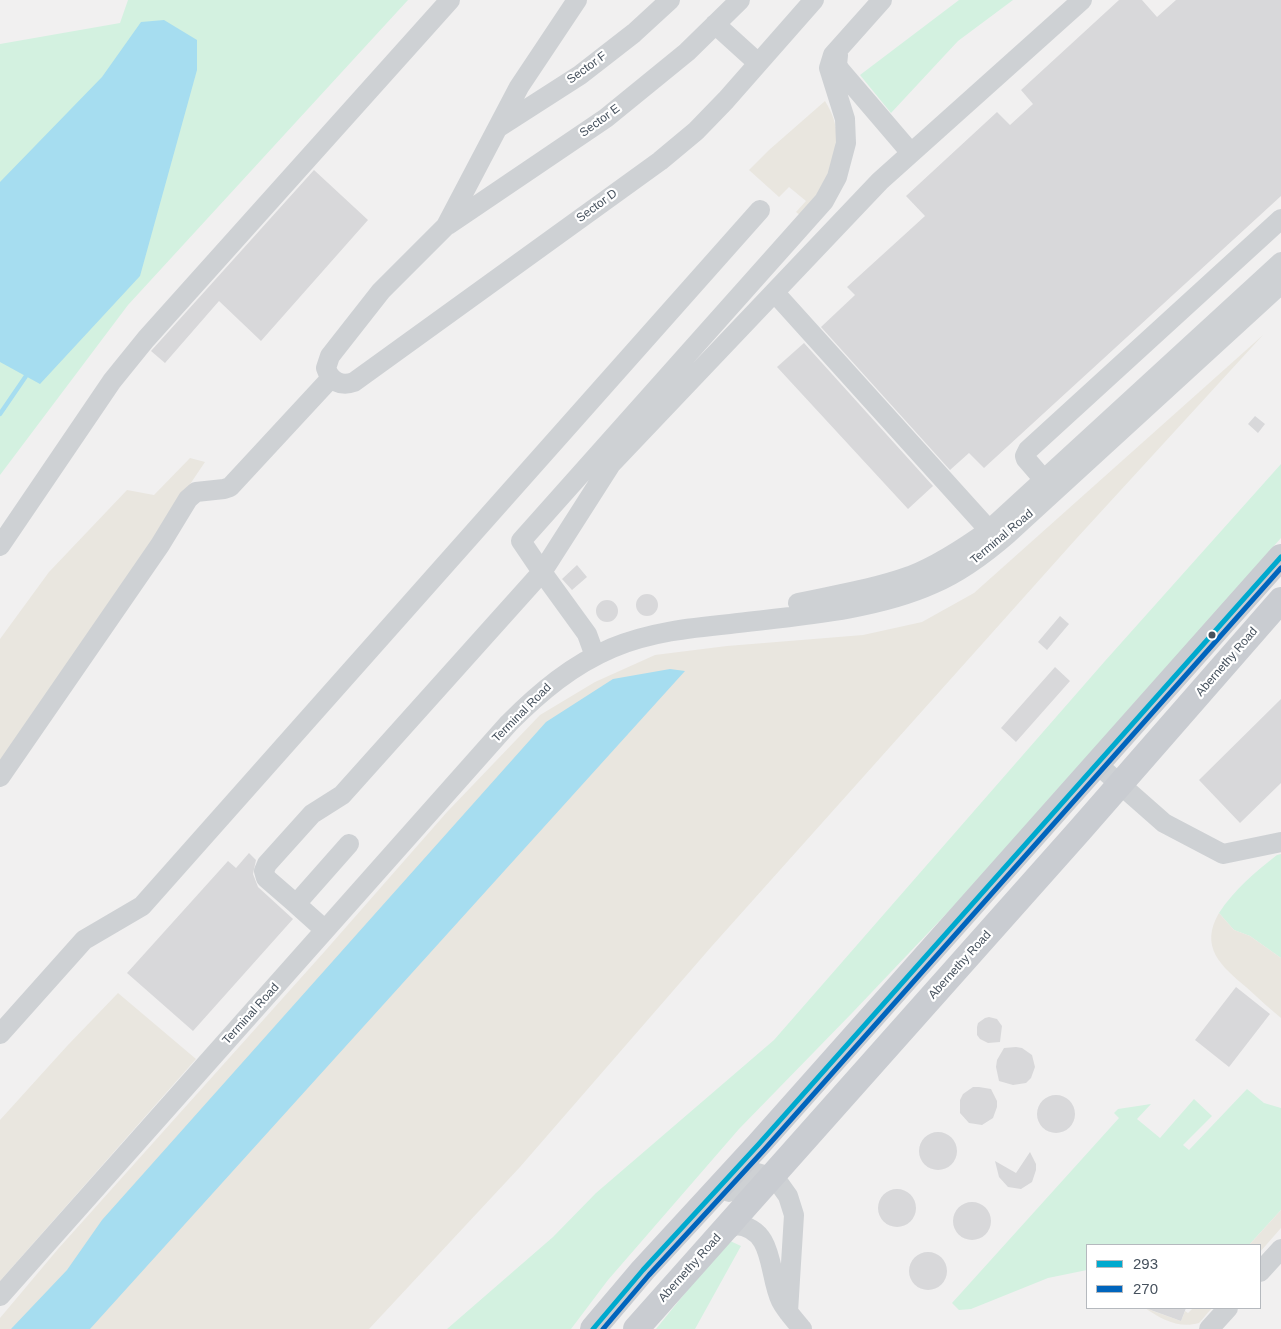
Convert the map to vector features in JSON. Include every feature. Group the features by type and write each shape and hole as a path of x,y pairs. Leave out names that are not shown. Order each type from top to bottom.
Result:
{"main road":[{"path":"593,1329 643,1270 758,1145 1281,556"},
{"name":"Abernethy Road","path":"636,1329 1281,600"}],"street":[{"path":"0,546 112,381 146,339 450,0"},
{"path":"0,777 160,545 188,498 196,492 230,487 331,378 326,368 330,356 381,291 446,226 520,87 577,0"},
{"name":"Sector F","path":"498,128 580,75 634,33 670,0"},
{"name":"Sector E","path":"446,226 606,118 687,52 740,0"},
{"name":"Sector D","path":"331,378 341,384 354,382 660,161 696,131 814,0"},
{"path":"325,930 266,878 264,871 267,864 312,814 342,795 542,572 611,464 880,181 1082,0"},
{"path":"595,656 586,634 521,540 824,201 831,190 844,158 847,130 829,64 833,55 846,41 874,3"},
{"path":"716,24 758,64"},
{"path":"846,41 838,55 838,65 911,153"},
{"path":"0,1034 84,940 142,906 760,210"},
{"path":"1045,481 1026,459 1025,456 1028,450 1281,219"},
{"path":"674,630 903,578 943,560 989,530 1045,481 1281,262"},
{"name":"Terminal Road","path":"0,1296 509,723 535,697 563,674 595,656 646,636 674,630 863,606 887,601 914,592 950,576 987,552 1008,534 1281,284"},
{"path":"775,293 989,530"},
{"path":"1097,764 1164,823 1223,854 1281,842"},
{"path":"296,904 350,844"},
{"path":"643,1270 688,1238 746,1175 754,1172 771,1177 778,1182 783,1188 794,1215 788,1312"},
{"path":"719,1235 736,1225 751,1228 759,1234 767,1249 781,1303 802,1329"},
{"path":"1261,1271 1281,1249"},
{"path":"1209,1329 1227,1309"}],"green space":[{"path":"128,0 408,0 128,305 0,475 0,44 120,23"},
{"path":"959,0 1013,0 958,41 891,113 860,75"},
{"path":"1281,464 1281,538 985,873 739,1129 608,1280 571,1329 447,1329 553,1237 596,1193 774,1040 1105,661"},
{"path":"1281,854 1281,958 1250,936 1234,930 1219,913 1245,882 1277,855"},
{"path":"1247,1089 1264,1103 1281,1108 1281,1210 1250,1244 1086,1244 1086,1270 1048,1278 971,1309 959,1310 952,1303 1119,1118 1114,1113 1118,1109 1151,1104 1137,1119 1160,1138 1194,1099 1212,1116 1183,1145 1189,1150"},
{"path":"728,1240 741,1246 695,1329 656,1329"}],"sand":[{"path":"825,101 834,119 836,144 822,191 801,216 796,212 806,201 789,187 779,197 749,170"},
{"path":"1263,335 1076,539 712,946 520,1167 369,1329 0,1329 0,1318 58,1249 447,812 540,715 595,682 655,655 727,646 863,635 922,622 974,593"},
{"path":"190,458 205,462 0,767 0,639 49,572 127,490 154,495"},
{"path":"1219,913 1234,930 1250,936 1281,958 1281,1018 1228,971 1216,955 1212,946 1211,936 1213,925"},
{"path":"118,993 196,1059 0,1281 0,1120"},
{"path":"1281,1210 1281,1228 1261,1251 1261,1244 1250,1244"},
{"path":"1146,1309 1181,1321 1185,1311 1188,1313 1192,1309 1211,1309 1199,1323 1192,1325 1177,1324 1157,1316"}],"water":[{"path":"164,20 197,40 197,70 140,276 40,384 0,362 0,182 102,77 141,22"},
{"path":"670,669 685,671 90,1329 11,1329 67,1270 102,1220 546,722 613,679"}],"building":[{"path":"1119,0 1142,0 1157,17 1176,0 1281,0 1281,196 984,468 969,453 950,470 821,327 855,295 847,287 925,216 906,196 997,112 1010,125 1033,104 1021,90"},
{"path":"314,170 368,220 261,341 219,301 165,363 151,351"},
{"path":"804,343 933,486 908,509 777,367"},
{"path":"1255,416 1265,424 1258,433 1248,424"},
{"path":"577,565 587,577 572,590 562,579"},
{"path":"647,594 655,597 658,605 655,613 647,616 639,613 636,605 639,597"},
{"path":"607,600 615,603 618,611 615,619 607,622 599,619 596,611 599,603"},
{"path":"1060,616 1069,624 1047,650 1038,642"},
{"path":"1055,667 1070,681 1016,742 1001,728"},
{"path":"1281,699 1281,783 1240,823 1199,780"},
{"path":"249,853 256,860 253,874 258,887 293,919 193,1031 127,973 228,861 236,868"},
{"path":"1236,987 1270,1014 1229,1067 1195,1040"},
{"path":"989,1017 997,1019 1002,1026 1000,1042 988,1043 977,1035 978,1023"},
{"path":"1004,1048 1022,1048 1032,1055 1035,1067 1031,1078 1026,1083 1013,1085 999,1081 996,1067 997,1060"},
{"path":"973,1087 991,1089 997,1101 993,1118 982,1125 969,1123 960,1113 960,1100 963,1094"},
{"path":"1056,1095 1070,1100 1075,1114 1070,1128 1056,1133 1042,1128 1037,1114 1042,1100"},
{"path":"938,1132 952,1137 957,1151 952,1165 938,1170 924,1165 919,1151 924,1137"},
{"path":"1030,1152 1036,1164 1032,1182 1021,1189 1008,1187 999,1177 995,1161 1016,1173"},
{"path":"897,1189 911,1194 916,1208 911,1222 897,1227 883,1222 878,1208 883,1194"},
{"path":"972,1202 986,1207 991,1221 986,1235 972,1240 958,1235 953,1221 958,1207"},
{"path":"928,1252 942,1257 947,1271 942,1285 928,1290 914,1285 909,1271 914,1257"},
{"path":"1148,1309 1186,1309 1181,1321"}],"waterway":[{"path":"0,414 26,376"}],"transit line":[{"name":"293","path":"593,1329 643,1270 758,1145 1281,557"},
{"name":"270","path":"603,1329 649,1275 764,1150 1281,568"}]}
